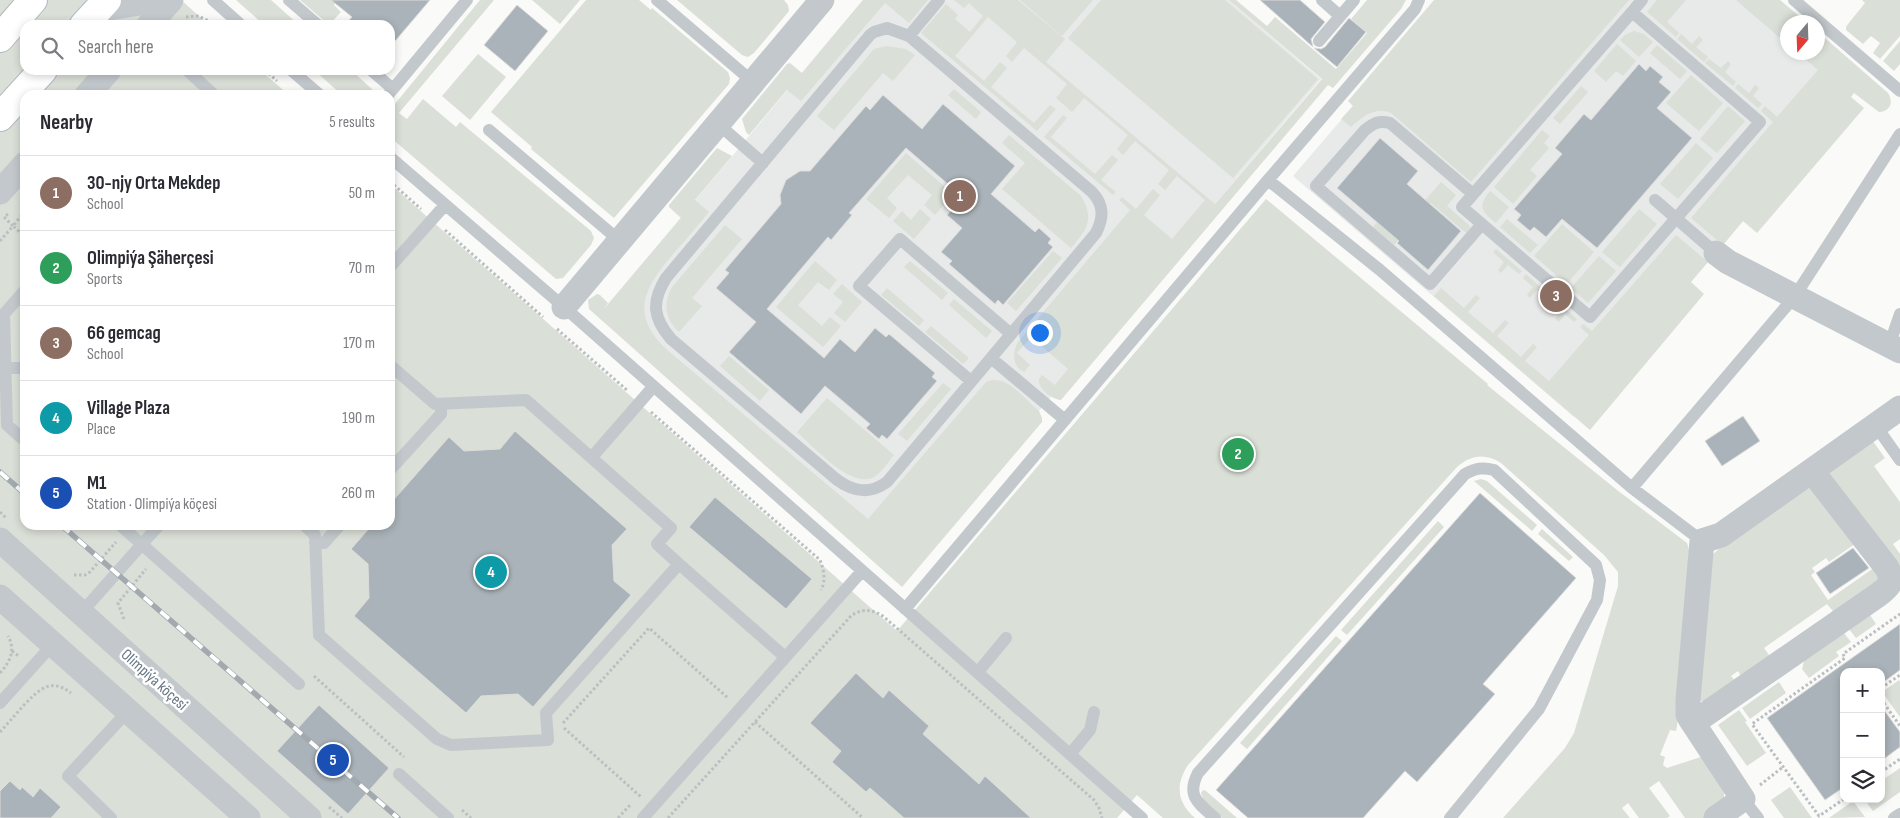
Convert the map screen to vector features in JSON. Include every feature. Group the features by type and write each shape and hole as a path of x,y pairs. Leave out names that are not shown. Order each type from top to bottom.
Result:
{"main road":[{"path":"0,38 33,0"},
{"path":"25,90 38,75"},
{"path":"0,117 20,95"}],"street":[{"path":"96,12 156,0"},
{"path":"564,307 753,82 815,3"},
{"path":"157,20 175,9"},
{"path":"91,90 104,75"},
{"path":"5,202 20,174"},
{"path":"1716,253 1895,349"},
{"path":"1716,818 1743,798 1688,715 1702,541 1721,535 1900,408"},
{"path":"1693,724 1878,595 1890,583 1891,576 1887,568 1812,472"},
{"name":"Olimpiýa köçesi","path":"4,529 81,613 318,811"},
{"path":"0,597 248,818"}],"lane":[{"path":"213,0 235,20"},
{"path":"289,0 312,20"},
{"path":"392,90 468,0"},
{"path":"657,0 753,82"},
{"path":"909,36 939,0"},
{"path":"1322,0 1340,16"},
{"path":"1319,41 1354,0"},
{"path":"905,609 1415,9 1419,0"},
{"path":"1632,12 1760,122 1590,317 1462,207 1642,0"},
{"path":"1794,0 1900,91"},
{"path":"888,28 909,36 1092,192 1102,206 1102,219 1096,233 887,482 873,490 864,491 844,486 671,339 658,321 656,313 658,295 662,284 763,163 874,32 888,28"},
{"path":"192,75 209,90"},
{"path":"297,75 314,90"},
{"path":"375,75 388,90"},
{"path":"1474,194 1390,122 1382,121 1374,123 1365,130 1316,186 1430,284 1482,224"},
{"path":"718,124 763,163"},
{"path":"489,130 620,241"},
{"path":"1632,488 1794,296 1900,134"},
{"path":"395,161 564,307 1070,753 1139,817"},
{"path":"1268,180 1380,270 1632,488 1702,541"},
{"path":"1655,200 1716,253"},
{"path":"395,261 445,205"},
{"path":"971,381 859,286 900,239 1011,334"},
{"path":"20,296 4,314 3,368 7,425 20,437"},
{"path":"1895,349 1900,314"},
{"path":"991,358 1065,420"},
{"path":"3,368 20,368"},
{"path":"395,369 435,404 526,400 672,528 657,544 785,657"},
{"path":"592,457 653,387"},
{"path":"395,465 441,414 441,404"},
{"path":"1876,426 1900,460"},
{"path":"1215,818 1198,803 1192,793 1193,783 1198,773 1465,474 1473,469 1484,467 1494,470 1596,565 1600,580 1598,600 1539,709 1450,818"},
{"path":"126,530 299,684"},
{"path":"81,613 155,530"},
{"path":"310,530 315,535 319,635 437,740 451,745 548,740 546,713 679,564"},
{"path":"315,543 324,543 336,530"},
{"path":"643,818 862,571"},
{"path":"978,672 1006,638"},
{"path":"0,703 53,644"},
{"path":"111,818 68,776 128,711"},
{"path":"1070,753 1090,730 1094,712"},
{"path":"399,774 448,818"},
{"path":"1743,798 1758,818"},
{"path":"1894,818 1900,814"}],"path":[{"path":"175,9 207,20"},
{"path":"5,202 4,217 20,232"},
{"path":"0,241 20,217"},
{"path":"0,512 4,529"},
{"path":"70,574 86,575 116,542"},
{"path":"125,621 118,603 147,569"},
{"path":"668,818 851,616 862,610 868,610 884,617 1094,800 1102,818"},
{"path":"1840,802 1818,816 1752,724 1845,658 1843,654 1900,614"},
{"path":"653,807 561,726 649,628 863,818"},
{"path":"0,673 7,665 12,651 12,645 7,634"},
{"path":"1885,685 1900,675"},
{"path":"1885,705 1900,726"},
{"path":"1885,769 1900,759"},
{"path":"1743,798 1783,767"},
{"path":"318,811 342,818"}],"shaded area":[{"path":"0,0 181,0 203,20 20,20 20,75 266,75 283,90 20,90 20,530 395,530 395,188 897,631 1266,199 1487,385 1617,490 1687,543 1689,550 1677,726 1676,731 1670,730 1660,755 1665,757 1663,765 1667,768 1704,756 1724,790 1724,798 1706,818 1685,818 1659,781 1649,788 1670,816 1667,818 1639,818 1628,803 1622,808 1630,818 1503,818 1565,748 1574,733 1618,586 1618,572 1604,555 1501,463 1489,458 1478,457 1468,460 1457,467 1188,765 1181,779 1180,793 1184,806 1195,818 1163,818 1137,795 1117,818 0,818"},
{"path":"236,0 271,0 293,20 258,20"},
{"path":"300,0 338,0 334,5 341,12 334,20 323,20"},
{"path":"480,0 494,0 399,113 407,119 423,99 456,127 460,122 591,231 594,238 591,245 563,278 556,279 395,141 395,104"},
{"path":"532,0 580,0 560,24"},
{"path":"586,0 639,0 651,10 652,8 728,72 730,78 729,84 614,218 531,149 532,147 491,112"},
{"path":"677,0 784,0 788,5 789,11 754,53 748,57 742,55"},
{"path":"863,0 1229,0 1321,79 903,571 600,314"},
{"path":"863,0 928,0 909,23 885,3 801,101 787,90 749,135 746,132 742,119 787,64 790,63 802,73"},
{"path":"954,0 1018,0 1065,39 1046,62 1215,204 1322,79 1229,0 1236,0 1267,26 1275,17 1336,69 1367,33 1351,19 1367,0 1406,0 1401,9 1333,88 1328,85 1061,400 1053,398 1046,393 1039,383 1039,379 1042,375 1055,385 1068,369 1031,337 1017,353 1030,365 1024,372 1015,363 1015,350 1018,342 1130,210 1119,200 1122,197 1136,209 1153,189 1160,195 1144,215 1172,239 1205,200 1177,176 1165,190 1158,184 1169,170 1135,141 1123,155 1117,149 1128,135 1084,98 1072,112 1056,98 1067,84 1024,48 1012,62 1006,56 1017,42 988,17 955,56 984,81 1000,62 1007,68 991,87 1034,123 1050,105 1056,109 1037,131 921,33 946,4 958,15 955,19 970,32 983,16 969,3 964,8"},
{"path":"1020,0 1093,0 1062,36"},
{"path":"1101,0 1225,0 1318,79 1233,178 1068,38"},
{"path":"1434,0 1629,0 1471,182 1391,113 1385,111 1374,112 1364,116 1351,127 1341,119 1353,106 1348,101"},
{"path":"1444,0 1753,0 1780,24 1780,60 1822,60 1857,89 1574,417 1293,176"},
{"path":"1657,0 1686,0 1667,22 1679,33 1676,37 1647,12"},
{"path":"1736,0 1780,0 1798,15 1780,15 1780,38"},
{"path":"1862,0 1900,0 1900,36 1880,59 1873,53 1880,43 1871,36 1863,44 1846,30 1848,24 1865,3"},
{"path":"1634,31 1644,34 1653,42 1639,57 1620,40 1625,35"},
{"path":"1681,34 1692,44 1699,36 1703,40 1696,47 1708,57 1704,62 1677,39"},
{"path":"1825,38 1888,93 1891,100 1890,106 1886,110 1879,112 1854,93 1851,97 1864,108 1757,233 1743,221 1723,245 1691,218 1773,122 1761,111 1765,106 1777,117 1818,70 1806,60 1825,60"},
{"path":"1900,41 1900,64 1894,71 1883,61"},
{"path":"1617,44 1636,61 1623,76 1616,71 1606,82 1594,71"},
{"path":"1657,45 1687,71 1680,79 1650,53"},
{"path":"886,46 906,49 915,55 893,81 883,73 834,130 817,116 874,49"},
{"path":"478,54 506,77 470,120 442,96"},
{"path":"1709,59 1721,68 1728,61 1731,64 1725,72 1736,82 1733,86 1705,63"},
{"path":"320,75 356,75 373,90 336,90"},
{"path":"1691,75 1723,103 1699,131 1666,103"},
{"path":"1738,84 1749,93 1755,85 1759,88 1753,96 1762,104 1758,108 1735,88"},
{"path":"1581,86 1588,92 1560,124 1553,118"},
{"path":"954,89 981,112 976,119 948,95"},
{"path":"1728,106 1745,121 1717,153 1700,139"},
{"path":"1063,115 1067,118 1051,137 1095,174 1112,155 1118,160 1101,180 1116,192 1113,195 1044,137"},
{"path":"1542,130 1550,136 1544,143 1549,148 1530,170 1537,176 1513,204 1494,187"},
{"path":"1009,135 1081,196 1088,212 1087,224 1085,230 1071,248 1002,189 1025,163 1002,143"},
{"path":"1696,143 1713,158 1678,199 1660,184"},
{"path":"717,148 732,156 695,200 709,212 664,265 649,288 644,312 647,323 654,336 666,349 868,519 986,382 993,380 1008,384 1039,411 1042,418 1042,422 902,587 589,309 588,300 597,294 608,303 603,310 681,218 669,205"},
{"path":"906,153 953,194 935,215 924,205 932,195 908,175 887,198 897,208 889,218 866,199"},
{"path":"1441,182 1456,195 1447,206 1469,225 1470,228 1466,233 1431,203 1424,210 1420,206"},
{"path":"1490,191 1509,207 1496,223 1487,216 1482,205"},
{"path":"920,209 931,219 914,239 893,221 902,211 911,220"},
{"path":"1639,209 1657,224 1620,267 1602,252"},
{"path":"1387,210 1421,213 1394,245 1373,227"},
{"path":"1507,219 1538,245 1530,253 1500,227"},
{"path":"1562,224 1594,252 1567,284 1534,256"},
{"path":"725,225 742,239 692,298 702,306 679,332 668,317 667,299 669,293"},
{"path":"1676,235 1708,262 1691,282 1704,294 1590,430 1434,296 1441,288 1464,308 1476,295 1480,298 1468,312 1493,333 1505,320 1509,323 1497,336 1521,357 1533,344 1537,347 1525,361 1549,381 1589,335 1580,327 1583,324 1592,331"},
{"path":"1496,249 1522,271 1519,274 1508,265 1501,273 1498,270 1504,262 1493,252"},
{"path":"1053,251 1062,258 1016,311 1007,303"},
{"path":"1599,256 1616,271 1588,303 1571,288"},
{"path":"815,261 837,280 829,290 818,282 798,305 822,326 830,317 841,326 823,347 776,307"},
{"path":"910,261 948,293 942,300 904,267"},
{"path":"1526,274 1548,294 1545,297 1537,290 1530,298 1527,295 1533,287 1523,278"},
{"path":"842,284 862,302 845,322 834,313 843,302 833,294"},
{"path":"887,288 924,320 919,326 881,295"},
{"path":"954,299 992,331 986,338 949,305"},
{"path":"1554,299 1577,319 1574,322 1565,314 1559,322 1555,319 1561,311 1551,302"},
{"path":"931,326 969,358 963,364 925,332"},
{"path":"729,356 769,390 760,401 720,366"},
{"path":"943,383 951,389 907,441 898,434"},
{"path":"827,398 894,455 881,471 872,478 853,477 843,471 822,456 797,432"},
{"path":"1872,440 1885,458 1874,466 1900,502 1900,539 1893,544 1900,554 1900,575 1829,473"},
{"path":"1481,479 1487,481 1537,525 1532,531 1474,481"},
{"path":"1808,486 1859,541 1829,562 1826,558 1812,568 1815,572 1811,575 1828,600 1878,565 1883,575 1836,615 1827,604 1764,648 1771,658 1742,678 1738,671 1731,676 1736,682 1706,701 1699,701 1710,557"},
{"path":"1438,521 1444,527 1347,635 1341,630"},
{"path":"1542,529 1573,557 1569,561 1538,534"},
{"path":"1870,615 1876,624 1856,638 1849,629"},
{"path":"1844,633 1851,642 1836,652 1839,656 1809,678 1802,669 1804,661"},
{"path":"1336,636 1342,641 1247,749 1240,743"},
{"path":"1899,680 1900,717 1885,696 1885,690"},
{"path":"1779,682 1786,693 1750,719 1742,708"},
{"path":"1739,710 1766,753 1747,766 1718,725"},
{"path":"1900,768 1900,792 1885,803 1885,778"},
{"path":"1790,787 1812,818 1784,818 1771,800"},
{"path":"1203,790 1237,818 1222,818 1205,804 1201,793"},
{"path":"1850,803 1854,803 1865,817 1829,818"},
{"path":"1867,803 1884,803 1873,811"}],"building":[{"path":"331,0 430,0 395,41 395,20 349,20 352,17"},
{"path":"1260,0 1300,0 1325,22 1311,39 1313,47"},
{"path":"517,5 548,31 515,71 484,45"},
{"path":"1349,18 1366,32 1337,67 1314,48 1321,49 1325,47"},
{"path":"1639,64 1646,71 1650,66 1663,77 1659,82 1671,92 1657,108 1692,138 1597,248 1562,219 1546,237 1534,227 1530,231 1517,220 1521,215 1514,209 1562,154 1555,148 1584,114 1591,120"},
{"path":"883,95 922,129 943,104 1015,166 991,194 1035,232 1039,228 1051,239 1048,243 1053,247 1003,305 998,300 995,304 949,264 952,261 941,252 962,228 947,215 963,197 906,148 849,213 852,215 831,240 828,237 767,309 824,358 840,339 855,352 875,328 886,337 889,334 935,373 932,377 937,381 887,439 882,435 879,439 866,428 870,424 825,386 801,414 729,352 756,322 716,288 729,273 725,270 781,204 780,195 786,180 800,171 810,171 866,106 870,110"},
{"path":"1380,138 1418,171 1407,184 1461,231 1428,270 1397,243 1399,241 1337,188"},
{"path":"1743,416 1760,441 1722,466 1705,441"},
{"path":"515,431 627,529 612,545 614,581 631,595 533,707 518,694 481,696 466,713 354,616 369,598 368,564 351,549 368,530 395,530 395,498 449,437 464,451 500,449"},
{"path":"1480,493 1576,578 1483,684 1495,694 1417,782 1405,771 1363,818 1248,818 1216,790"},
{"path":"715,497 812,579 786,609 689,527"},
{"path":"1853,548 1869,568 1830,594 1816,573"},
{"path":"1900,624 1900,670 1885,681 1885,668 1840,668 1840,790 1825,800 1767,718"},
{"path":"856,673 883,698 889,690 929,726 923,734 979,784 985,776 1031,818 904,818 870,788 866,792 832,762 841,751 810,723"},
{"path":"319,705 389,768 348,814 277,751"},
{"path":"1885,711 1900,732 1900,747 1885,758"},
{"path":"10,781 20,790 22,787 33,797 40,788 61,807 51,818 0,818 0,791"}],"railway":[{"path":"0,472 20,490"},
{"path":"67,530 398,818"}],"place":[{"name":"30-njy Orta Mekdep","path":"960,196"},
{"name":"66 детсад","path":"1556,296"},
{"name":"Olimpiýa Şäherçesi","path":"1238,454"},
{"name":"Village Plaza","path":"491,572"},
{"name":"M1","path":"333,760"}]}
